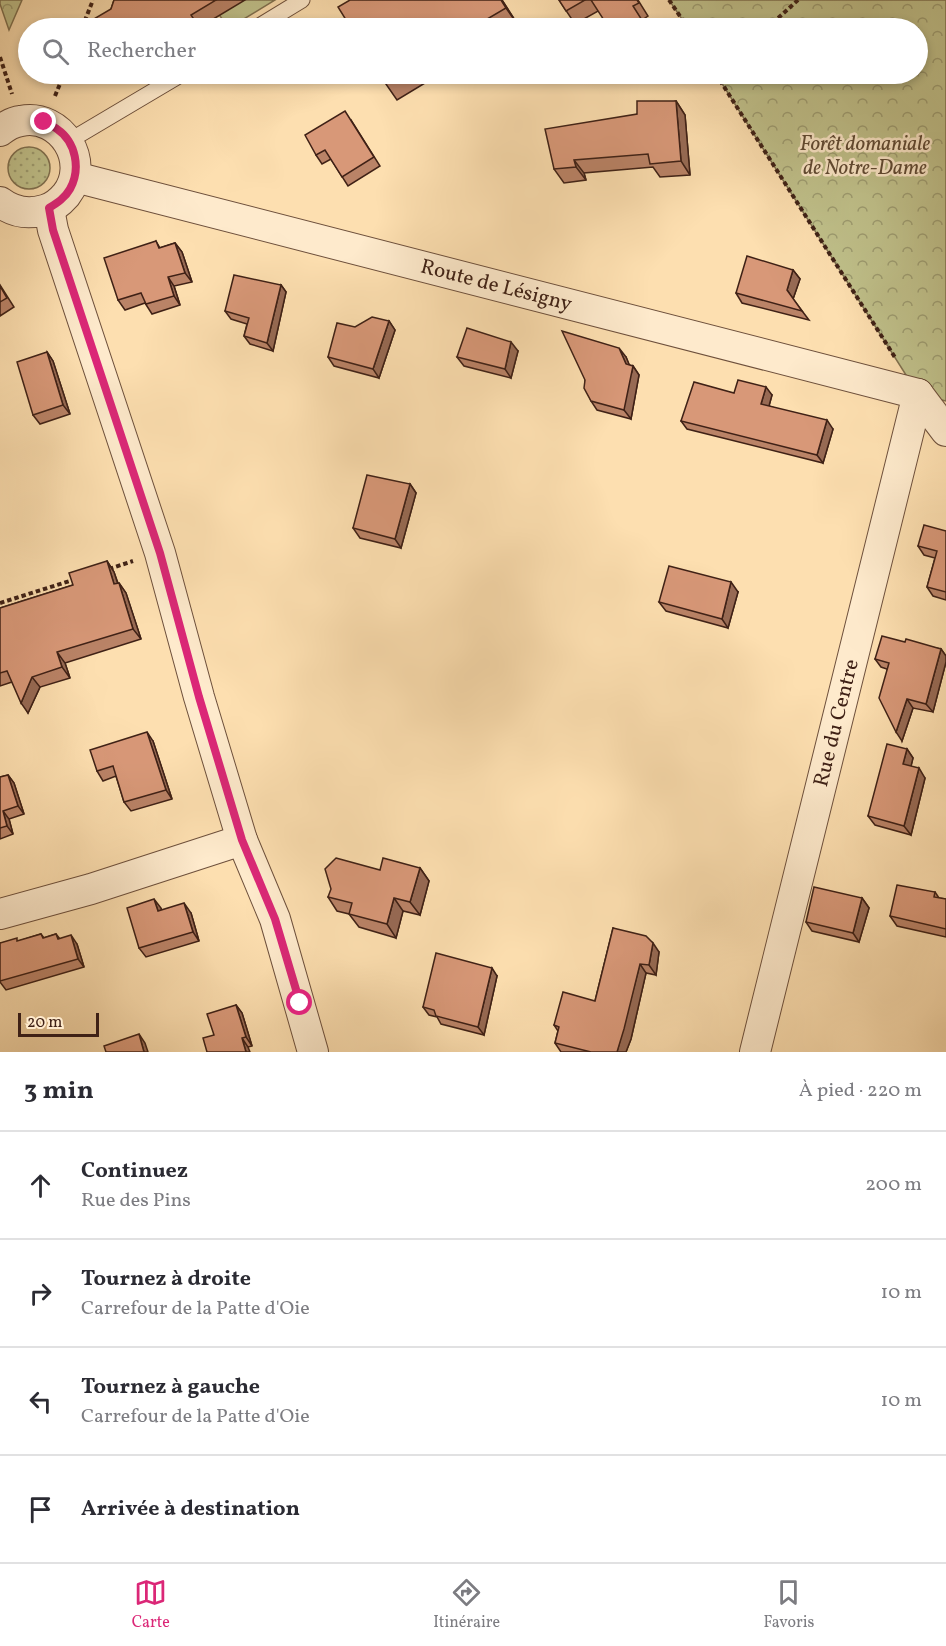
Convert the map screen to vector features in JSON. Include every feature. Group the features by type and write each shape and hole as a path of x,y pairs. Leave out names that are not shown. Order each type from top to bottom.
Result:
{"street":[{"path":"0,202 21,212 35,212 49,208 61,201 70,190 75,177 74,152 69,141 58,129 44,122 33,120 10,126"},
{"name":"Route de Lésigny","path":"75,177 918,394"},
{"path":"49,208 53,230 160,553 199,697 242,840 275,919 313,1052"},
{"path":"918,394 946,431"},
{"name":"Rue du Centre","path":"755,1052 918,394"},
{"path":"0,914 91,889 242,840"}],"lane":[{"path":"272,18 302,0"},
{"path":"69,141 165,84"}],"path":[{"path":"86,18 93,0"},
{"path":"669,0 681,18"},
{"path":"778,18 798,0"},
{"path":"0,57 10,126"},
{"path":"723,84 918,394"},
{"path":"103,571 160,553"},
{"path":"0,603 80,578"}],"green space":[{"path":"0,0 22,0 9,30 0,4"},
{"path":"208,0 275,0 245,18 222,18"},
{"name":"Forêt domaniale de Notre-Dame","path":"669,0 946,0 946,401 918,394 722,84 928,84 928,18 681,18"},
{"path":"29,147 37,148 44,153 49,160 49,176 44,183 37,188 29,189 21,188 14,183 9,176 8,168 9,160 14,153 21,148"}],"building":[{"path":"114,0 216,0 191,15 193,18 96,18 111,9"},
{"path":"350,0 501,0 506,8 489,18 345,18 338,7"},
{"path":"559,0 585,0 566,11"},
{"path":"591,0 637,0 639,3 633,6 641,18 603,18"},
{"path":"637,101 676,101 681,161 650,164 648,154 574,160 576,167 554,169 545,129 637,114"},
{"path":"345,111 374,157 342,177 325,150 316,155 305,135"},
{"path":"156,241 159,248 175,243 185,273 168,277 174,296 146,304 141,293 118,300 104,258"},
{"path":"747,256 793,270 787,290 802,311 736,293"},
{"path":"234,275 281,285 267,343 244,336 249,318 225,311"},
{"path":"0,286 7,298 0,302"},
{"path":"372,317 389,321 373,369 328,357 337,323 355,327"},
{"path":"467,328 511,342 505,369 457,357"},
{"path":"562,331 619,348 626,364 633,366 624,410 591,401 584,388 585,380"},
{"path":"47,352 63,405 33,415 17,362"},
{"path":"738,380 766,387 761,404 827,420 817,455 681,421 694,382 734,393"},
{"path":"367,475 410,484 395,539 353,528"},
{"path":"924,525 946,531 946,592 927,587 937,551 918,546"},
{"path":"107,561 114,584 119,583 133,629 57,652 62,667 32,677 21,703 7,671 0,673 0,608 73,585 69,573"},
{"path":"669,566 731,582 722,619 659,602"},
{"path":"882,636 905,642 906,639 941,649 926,704 907,699 896,732 879,698 889,663 875,659"},
{"path":"147,732 166,790 124,802 113,766 97,771 90,750"},
{"path":"887,744 907,749 903,764 919,768 904,826 868,816"},
{"path":"8,775 18,806 3,811 7,826 0,828 0,777"},
{"path":"336,858 380,870 383,858 420,868 410,902 394,898 387,924 349,914 352,903 328,897 331,889 325,869"},
{"path":"897,885 935,892 934,897 946,899 946,929 890,916"},
{"path":"814,887 862,898 853,933 806,922"},
{"path":"154,899 158,911 184,903 193,932 139,948 127,908"},
{"path":"613,928 646,936 653,943 649,965 640,964 617,1052 591,1052 555,1043 559,1027 554,1025 563,992 595,1001"},
{"path":"41,934 43,938 56,934 58,939 71,935 78,959 0,981 0,943"},
{"path":"436,953 492,968 478,1027 436,1016 434,1010 423,1007"},
{"path":"236,1005 246,1037 242,1038 246,1052 207,1052 203,1038 214,1035 207,1014"},
{"path":"139,1034 144,1052 106,1052 104,1046"}],"route":[{"path":"44,122 58,129 69,141 76,164 75,177 70,190 61,201 49,208 53,230 160,553 199,697 242,840 275,919 300,1003"}]}
